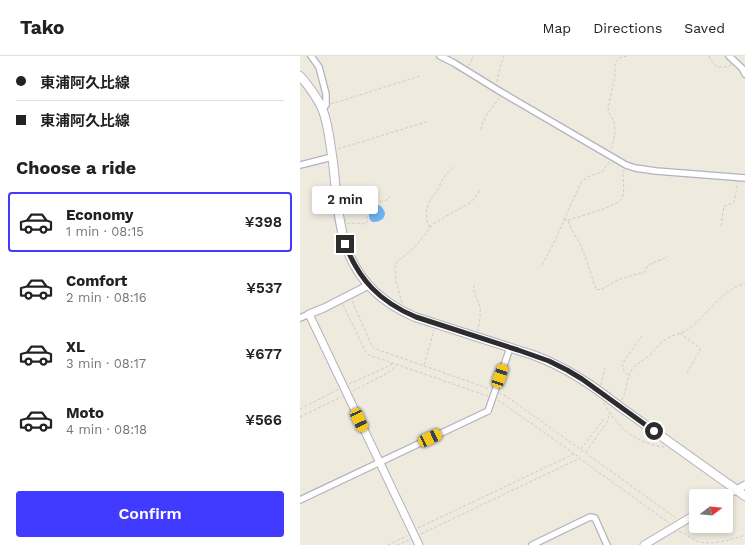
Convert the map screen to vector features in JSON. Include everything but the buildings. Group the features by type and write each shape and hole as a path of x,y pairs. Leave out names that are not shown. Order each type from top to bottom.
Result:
{"main road":[{"path":"300,76 324,107 345,244 358,272 368,285 400,310 436,324 555,364 582,379 745,496"}],"street":[{"path":"311,56 319,67 326,94 324,107"},
{"path":"440,56 610,156 634,168 745,178"},
{"path":"729,56 743,68 745,74"},
{"path":"300,165 332,154"},
{"path":"300,318 349,296 368,285"},
{"path":"309,314 419,545"},
{"path":"300,500 486,412 489,409 510,348"},
{"path":"733,492 745,485"},
{"path":"532,545 590,517 595,518 607,545"},
{"path":"644,545 689,518"}],"path":[{"path":"466,65 471,63 473,56"},
{"path":"481,130 484,118 497,100 500,67 504,56"},
{"path":"542,265 554,243 581,183 587,177 602,172 606,167 610,156 615,128 615,124 608,111 608,108 615,76 615,63 619,58 627,56"},
{"path":"709,56 717,67 725,67 737,63"},
{"path":"324,107 420,76"},
{"path":"332,154 429,121"},
{"path":"564,220 609,207 619,202 623,196 624,172 627,165"},
{"path":"431,228 426,220 428,204 443,180 455,166"},
{"path":"721,226 724,206 733,203 736,198 738,177"},
{"path":"400,310 403,306 397,285 395,268 397,262 415,246 433,224 470,203 480,190"},
{"path":"341,225 352,223 366,224 370,204 387,200 390,196"},
{"path":"568,220 569,225 583,251 597,290 603,289 630,276 644,273 649,265 668,256"},
{"path":"619,406 624,396 629,376 637,364 651,354 667,339 690,328 721,298 734,288 745,284"},
{"path":"474,285 474,291 480,312 477,337"},
{"path":"349,296 372,346 376,349 424,365 506,396 586,453 698,541 714,545 745,535"},
{"path":"340,300 366,352 369,355 500,401 669,523 678,524"},
{"path":"424,365 436,324"},
{"path":"680,333 700,348 700,351 686,374"},
{"path":"629,376 624,371 622,364 642,336"},
{"path":"598,390 602,382 605,368"},
{"path":"604,402 618,425 635,438 644,442 665,447 669,446 671,443"},
{"path":"586,453 607,422 610,413"},
{"path":"581,450 604,419"},
{"path":"396,545 414,534 574,454"},
{"path":"388,545 571,463 579,458"}],"water":[{"path":"377,204 384,209 385,215 384,218 375,222 370,219 369,212 373,206"}],"route":[{"path":"345,244 355,266 368,285 402,312 549,361 582,379 654,431"}]}
